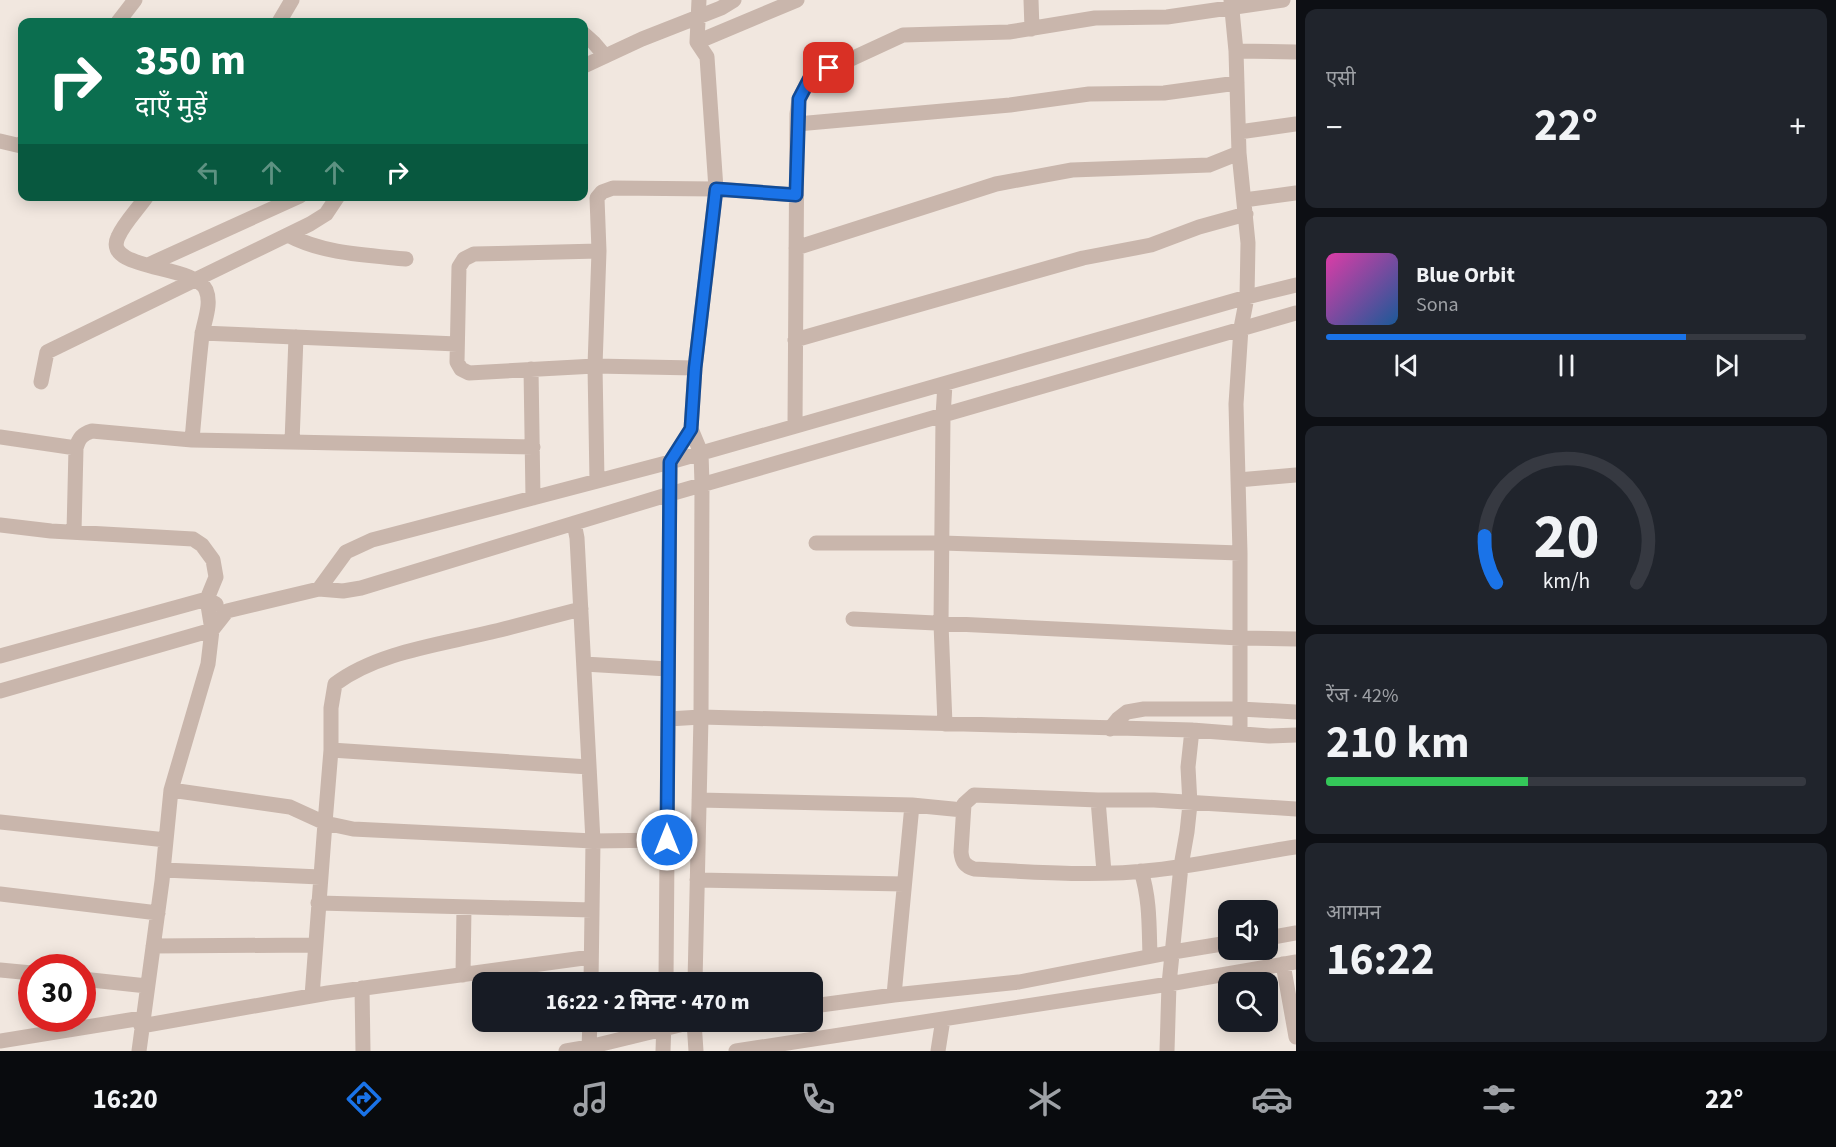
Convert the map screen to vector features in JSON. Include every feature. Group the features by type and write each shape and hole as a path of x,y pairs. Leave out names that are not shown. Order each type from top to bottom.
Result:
{"street":[{"path":"121,18 135,0"},
{"path":"695,972 701,717 702,484 701,453 691,429 695,368 716,189 707,57 697,42 699,0"},
{"path":"697,42 797,0"},
{"path":"1031,0 1032,28"},
{"path":"795,426 797,124 799,99 810,78 903,35 1009,32 1095,18 1167,17 1232,4 1283,0"},
{"path":"281,18 288,1"},
{"path":"588,64 697,18 726,3 725,31 707,57"},
{"path":"1232,4 1239,153 1248,243 1247,297 1241,328 1236,404 1240,553 1240,734"},
{"path":"588,38 605,56"},
{"path":"1236,51 1296,52"},
{"path":"797,124 1010,105 1089,94 1164,93 1237,83"},
{"path":"1239,132 1296,124"},
{"path":"0,141 18,145"},
{"path":"796,248 996,184 1072,170 1209,165 1239,153"},
{"path":"597,481 595,366 599,251 597,198 602,192 613,188 716,189 796,195"},
{"path":"795,340 1083,258 1151,245 1245,207 1296,192"},
{"path":"143,201 118,236 115,245 117,252 123,257 195,279 206,289 208,304 202,333 192,440"},
{"path":"148,265 289,201"},
{"path":"41,382 47,352 288,235 326,214 335,201"},
{"path":"288,235 316,248 406,259"},
{"path":"599,251 474,254 464,259 459,267 457,362 461,369 469,373 595,366 695,368"},
{"path":"319,589 346,552 372,540 670,462 1296,285"},
{"path":"0,691 212,630 227,611 319,589 343,591 361,588 702,484 1296,313"},
{"path":"202,333 457,344"},
{"path":"292,442 296,337"},
{"path":"531,369 533,498"},
{"path":"945,384 941,624 945,724"},
{"path":"666,972 670,462 691,429"},
{"path":"74,532 76,448 84,433 92,430 192,440 533,447"},
{"path":"0,436 76,448"},
{"path":"1238,480 1296,475"},
{"path":"574,524 581,609 593,841 591,972"},
{"path":"0,525 193,539 202,544 213,560 216,577 207,599 212,630 207,664 171,790 164,870 139,1051"},
{"path":"816,543 942,543 1240,553"},
{"path":"0,656 207,599 227,611"},
{"path":"312,996 331,750 332,695 335,684 352,671 419,648 581,609"},
{"path":"853,620 1296,639"},
{"path":"584,664 668,669"},
{"path":"1110,729 1126,712 1134,710 1240,709 1296,712"},
{"path":"668,719 701,717 1192,730 1269,736 1296,735"},
{"path":"1167,1051 1169,984 1190,804 1188,767 1192,730"},
{"path":"331,750 590,767"},
{"path":"171,790 290,807 325,823 353,828 593,841 667,840"},
{"path":"1296,809 1154,800 1098,800 980,794 965,801 961,852 962,860 967,867 1033,872 1104,872 1141,871 1181,866 1296,847"},
{"path":"699,800 912,806 963,810"},
{"path":"1098,800 1104,872"},
{"path":"894,995 912,806"},
{"path":"0,822 166,840"},
{"path":"164,870 320,877"},
{"path":"1141,871 1149,908 1150,956"},
{"path":"697,880 904,884"},
{"path":"0,894 158,913"},
{"path":"318,903 592,910"},
{"path":"462,975 464,906"},
{"path":"1278,936 1296,933"},
{"path":"153,946 315,945"},
{"path":"823,1005 1019,982 1218,945"},
{"path":"0,1041 591,957"},
{"path":"741,1051 1289,963 1296,1037"},
{"path":"0,970 18,972"},
{"path":"96,981 147,986"},
{"path":"362,988 363,1051"},
{"path":"938,1051 943,1019"},
{"path":"589,1047 590,1032"},
{"path":"566,1051 589,1047 640,1032"},
{"path":"663,1051 664,1032"},
{"path":"694,1032 696,1051"}],"route":[{"path":"667,840 670,462 691,429 695,368 716,189 796,195 799,99 810,78 829,68"}]}
